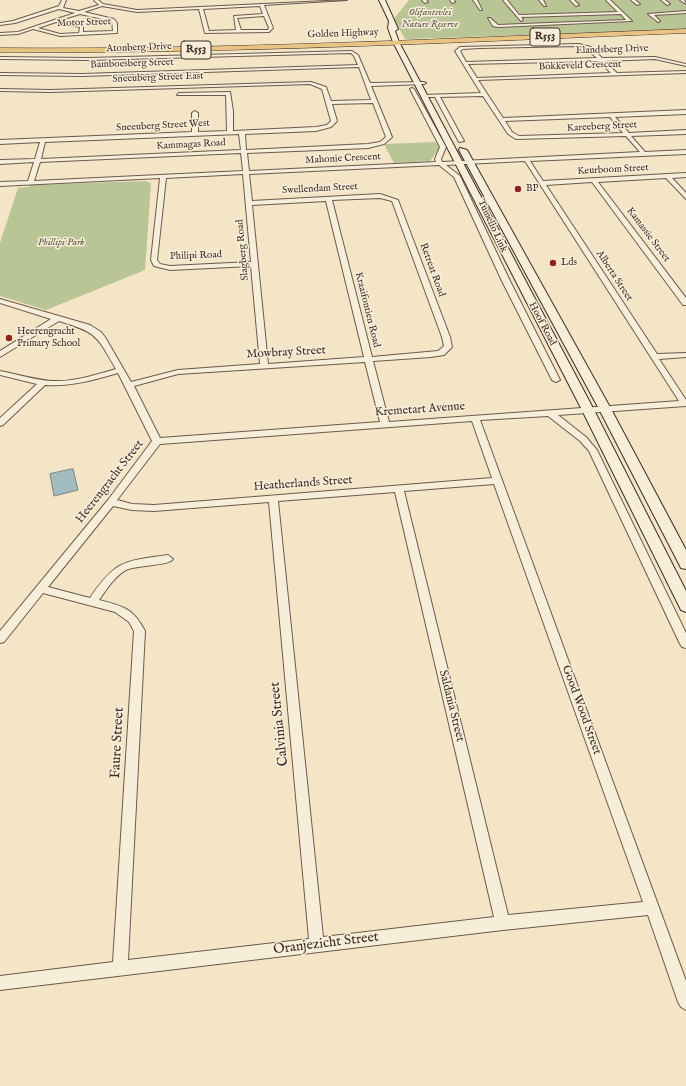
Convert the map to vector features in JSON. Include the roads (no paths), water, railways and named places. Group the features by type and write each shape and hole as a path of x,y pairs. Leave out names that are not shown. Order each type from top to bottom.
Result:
{"main road":[{"name":"Hoof Road","path":"382,0 391,22 391,28 403,47 418,85 431,96 465,162 686,606"},
{"name":"Golden Highway","path":"0,51 403,47 686,31"},
{"name":"R553","path":"403,47 435,44 686,36"},
{"name":"Golden Highway","path":"0,51 128,52 368,46 403,47"},
{"name":"Hoof Road","path":"465,162 605,409 686,564"}],"street":[{"path":"0,24 9,23 62,7 64,0"},
{"path":"96,0 102,5"},
{"path":"137,0 151,0"},
{"path":"221,0 223,7"},
{"path":"0,34 13,34 102,5 137,11 344,0"},
{"path":"475,0 482,8"},
{"path":"505,0 525,25"},
{"path":"541,0 545,5"},
{"path":"572,0 576,5"},
{"path":"489,19 497,26 630,21 608,0"},
{"path":"633,0 638,4"},
{"path":"663,0 668,4"},
{"path":"682,0 686,3"},
{"path":"201,8 207,32 270,30 271,28 262,5"},
{"name":"Motor Street","path":"34,28 60,35 115,32 115,24 112,20 59,8"},
{"path":"681,12 686,17"},
{"path":"658,21 650,14 686,12"},
{"path":"518,16 622,13"},
{"path":"239,32 235,17 265,15"},
{"path":"57,20 82,26 80,34"},
{"path":"615,74 589,48 583,46 479,47 458,50 457,52 501,120 686,112"},
{"name":"Atonberg Drive","path":"0,58 88,59 351,52 356,54 360,66"},
{"path":"234,55 234,85"},
{"name":"Elandsberg Drive","path":"465,63 655,58 671,60 684,64"},
{"path":"671,60 679,58"},
{"path":"78,90 88,59"},
{"path":"329,103 374,101 360,66"},
{"name":"Bamboesberg Street","path":"0,74 84,70 234,70 360,66"},
{"name":"Bokkeveld Crescent","path":"475,79 686,72"},
{"name":"Sneeuberg Street East","path":"0,90 78,90 304,83 317,84 324,87 329,103"},
{"path":"368,85 418,85 443,147 438,163"},
{"path":"203,86 203,92"},
{"path":"179,94 203,92 228,94 230,132"},
{"path":"431,96 484,94"},
{"path":"431,96 461,141"},
{"name":"Kammagas Road","path":"0,162 368,146 382,143 389,137 374,101"},
{"name":"Sneeuberg Street West","path":"0,142 326,127 332,125 334,121 329,103"},
{"path":"195,113 196,134"},
{"path":"612,115 644,154"},
{"name":"Kareeberg Street","path":"501,120 510,134 518,138 686,132"},
{"name":"Slagberg Road","path":"242,132 264,366"},
{"path":"31,182 43,140"},
{"name":"Mahonie Crescent","path":"0,184 686,152"},
{"name":"Alberta Street","path":"526,159 685,403"},
{"name":"Tumello Link","path":"438,163 451,170 458,176 506,281 556,380"},
{"name":"Keurboom Street","path":"541,183 686,175"},
{"name":"Philipi Road","path":"163,176 154,260 157,266 170,268 254,264"},
{"path":"667,176 686,197"},
{"name":"Kamassie Street","path":"594,180 686,302"},
{"name":"Swellendam Street","path":"248,202 380,196 393,198"},
{"name":"Retreat Road","path":"393,198 396,201 446,337 448,347 446,351"},
{"name":"Kraaifontien Road","path":"329,199 385,425"},
{"name":"Heerengracht Street","path":"0,301 58,318 87,328 98,334 121,370 157,441 42,589 0,638"},
{"path":"0,355 13,345 58,318"},
{"name":"Mowbray Street","path":"129,385 178,372 369,360 431,355 446,351"},
{"path":"654,357 686,355"},
{"path":"0,373 52,383 71,382 121,370"},
{"path":"0,423 43,382"},
{"name":"Kremetart Avenue","path":"157,441 685,403"},
{"path":"550,413 588,444 593,450 686,644"},
{"name":"Good Wood Street","path":"476,418 686,1002"},
{"name":"Heatherlands Street","path":"111,502 142,508 498,481"},
{"name":"Saldania Street","path":"399,489 503,923"},
{"name":"Calvinia Street","path":"273,499 317,946"},
{"path":"93,601 106,582 120,568 134,563 168,559"},
{"name":"Faure Street","path":"42,589 93,601 118,609 128,614 137,623 140,631 120,968"},
{"name":"Oranjezicht Street","path":"0,983 503,923 652,908"}],"water":[{"path":"73,469 78,490 54,496 50,474"}],"place":[{"name":"BP","path":"518,189"},
{"name":"Lds","path":"553,263"},
{"name":"Heerengracht Primary School","path":"9,338"}],"park label":[{"name":"Olifantsvlei Nature Reserve","path":"430,18"},
{"name":"Phillipi Park","path":"61,243"}]}
